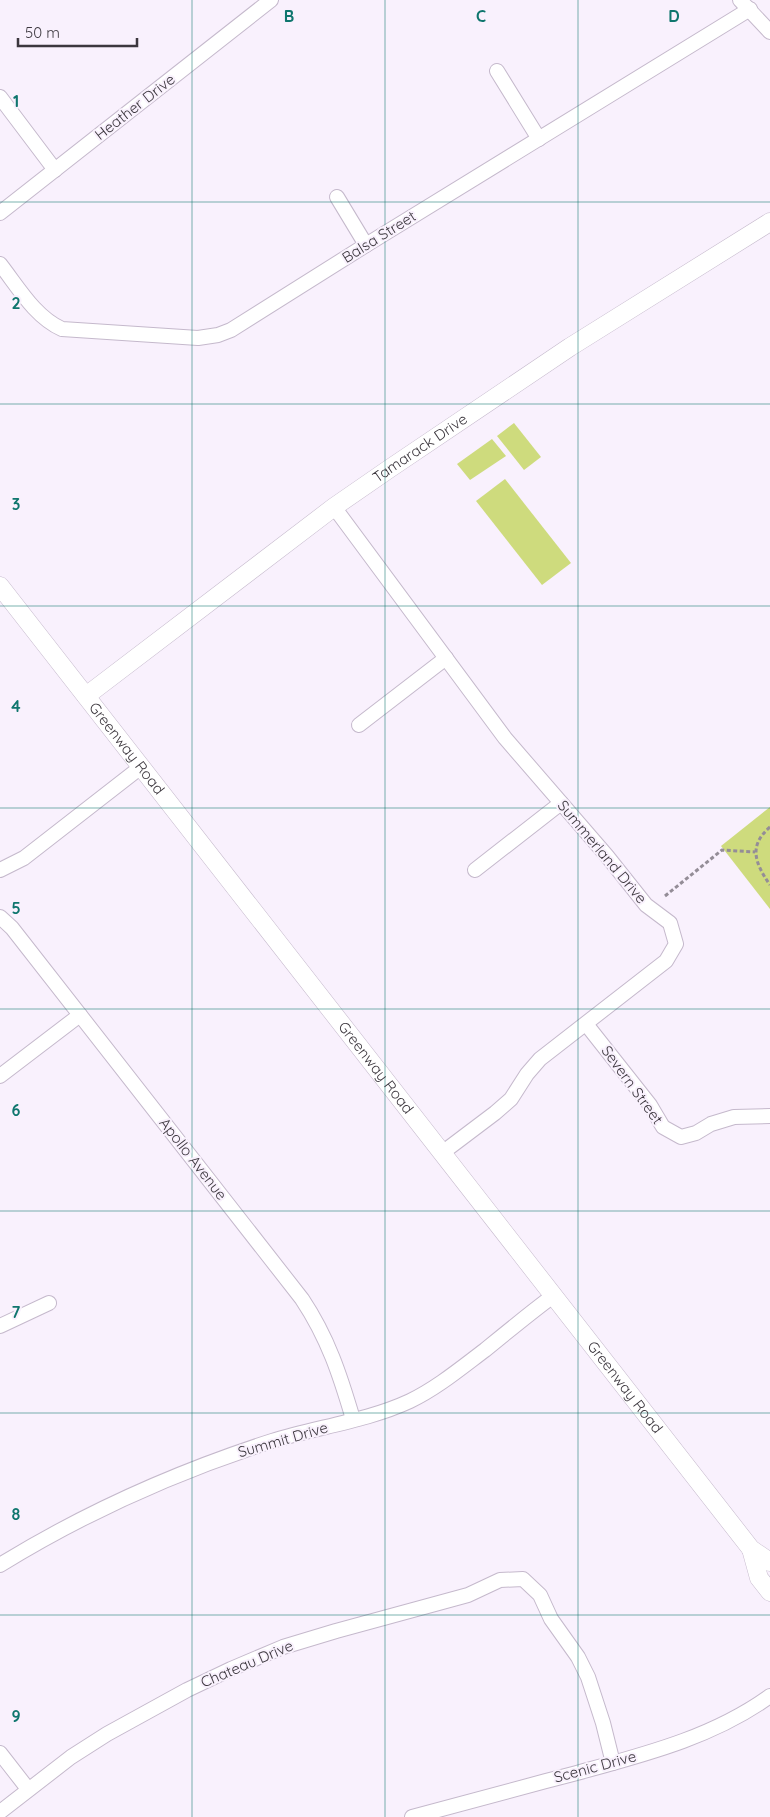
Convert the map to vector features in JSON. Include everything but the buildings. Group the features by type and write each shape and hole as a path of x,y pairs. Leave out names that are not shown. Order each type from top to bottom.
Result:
{"street":[{"name":"Heather Drive","path":"0,213 271,0"},
{"path":"745,5 770,32"},
{"name":"Balsa Street","path":"0,264 40,314 50,323 62,329 198,338 218,335 231,330 539,139 745,5"},
{"path":"497,72 539,139"},
{"path":"0,97 55,170"},
{"path":"337,198 366,245"},
{"name":"Tamarack Drive","path":"86,696 334,507 570,347 770,222"},
{"name":"Summerland Drive","path":"334,507 506,738 646,905 670,923 676,944 666,961 540,1059 527,1074 511,1099 442,1153"},
{"name":"Greenway Road","path":"2,593 86,696 751,1550 770,1562"},
{"path":"359,725 446,658"},
{"path":"0,870 24,858 142,768"},
{"path":"475,870 560,803"},
{"name":"Apollo Avenue","path":"0,917 12,928 272,1260 312,1314 327,1341 338,1368 353,1419"},
{"path":"0,1076 80,1015"},
{"name":"Severn Street","path":"586,1024 650,1105 663,1127 681,1137 696,1134 711,1124 734,1117 770,1116"},
{"name":"Summit Drive","path":"0,1565 90,1514 186,1471 274,1441 383,1411 409,1401 435,1387 553,1296"},
{"path":"0,1326 49,1303"},
{"name":"Greenway Road","path":"751,1550 759,1578 770,1592"},
{"name":"Chateau Drive","path":"0,1812 71,1757 107,1734 187,1690 231,1669 283,1647 468,1595 500,1580 523,1579 540,1595 551,1619 578,1657 588,1676 613,1763"},
{"name":"Scenic Drive","path":"412,1817 662,1749 714,1729 736,1718 770,1696"},
{"path":"0,1753 28,1789"}],"path":[{"path":"770,826 760,837 756,852 762,872 770,884"},
{"path":"665,896 722,850 756,852"}],"green space":[{"path":"514,423 541,457 524,470 497,436"},
{"path":"492,439 506,456 470,480 457,464"},
{"path":"505,479 571,563 542,585 476,501"},
{"path":"770,807 770,909 721,846"}]}
